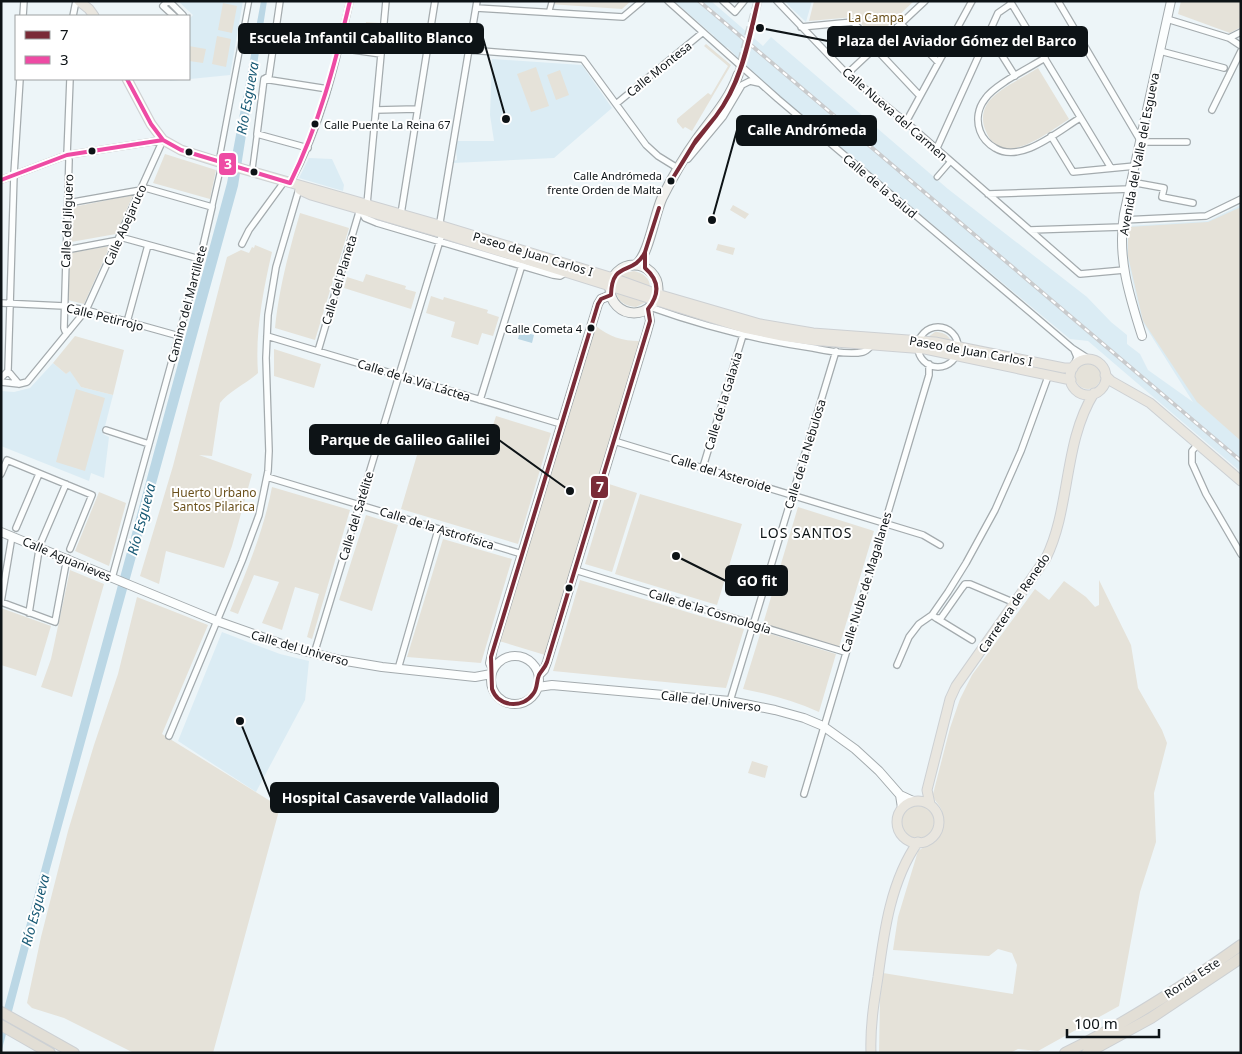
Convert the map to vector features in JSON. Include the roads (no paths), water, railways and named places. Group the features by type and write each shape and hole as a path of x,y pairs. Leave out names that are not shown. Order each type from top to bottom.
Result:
{"highway":[{"name":"Ronda Este","path":"1065,1053 1136,1014 1193,979 1241,945"},
{"name":"Ronda Este","path":"1088,1053 1151,1018 1241,958"},
{"path":"1,1012 74,1053"},
{"path":"1,1025 50,1053"}],"main road":[{"path":"78,1 89,8 93,15"},
{"path":"636,265 643,256 659,206 696,140 727,100 738,75"},
{"name":"Paseo de Juan Carlos I","path":"128,80 150,124 163,140 182,150 611,286"},
{"name":"Paseo de Juan Carlos I","path":"287,182 311,195 400,214 440,233 611,286 653,302 744,328 810,340 872,345 919,344"},
{"path":"643,256 645,268"},
{"path":"636,265 651,272 657,282 653,302 642,312 632,313 624,311 615,304 611,286 622,269 636,265"},
{"name":"Paseo de Juan Carlos I","path":"653,302 782,328 919,344 1064,368 1074,367"},
{"name":"Paseo de Juan Carlos I","path":"957,351 1070,380"},
{"path":"1085,409 1079,392 1070,380 1074,367 1079,362 1089,359 1099,363 1103,369 1105,375 1104,384 1098,391"},
{"path":"1105,375 1111,381 1150,403 1241,481"},
{"path":"1079,392 1088,395 1110,386 1123,388"},
{"name":"Carretera de Renedo","path":"930,804 927,790 943,721 952,695 956,686 1046,558 1052,545 1066,492 1077,435 1085,409 1098,391"},
{"name":"Carretera de Renedo","path":"916,801 927,790"},
{"path":"908,840 923,842 932,837 938,828 938,817 930,804 916,801 902,808 898,818 898,828 908,840 909,855"},
{"path":"871,1053 872,1022 883,936 892,902 909,855 918,842"}],"street":[{"path":"23,15 24,1"},
{"path":"73,15 78,1"},
{"path":"173,15 164,6 168,1 182,15"},
{"name":"Camino del Martillete","path":"114,578 224,164 220,155 249,1"},
{"path":"264,79 269,76 280,1"},
{"path":"242,244 249,230 287,182 308,148 328,89 350,1"},
{"name":"Calle del Planeta","path":"318,351 364,207 376,110 386,1"},
{"path":"400,214 435,1"},
{"path":"549,12 552,1"},
{"path":"477,4 549,12 623,17 642,1"},
{"name":"Calle de la Salud","path":"668,1 761,84 1072,348 1089,359"},
{"path":"723,1 736,12 744,1"},
{"name":"Calle Nueva del Carmen","path":"776,1 847,74 906,122 1080,274 1124,270"},
{"path":"847,74 925,1"},
{"path":"906,122 972,1"},
{"path":"1058,1 1140,141 1187,142"},
{"name":"Avenida del Valle del Esgueva","path":"1142,336 1124,270 1121,244 1134,166 1171,1"},
{"path":"936,150 988,32 998,13 1011,3 1111,168"},
{"name":"Calle del Satélite","path":"314,654 440,233 477,4"},
{"path":"1167,19 1229,38 1241,46"},
{"path":"802,27 853,22 920,96"},
{"path":"901,24 938,62"},
{"path":"988,32 1015,76"},
{"path":"1229,38 1241,32"},
{"name":"Calle Montesa","path":"616,104 702,33"},
{"path":"339,48 381,54"},
{"path":"469,50 583,59 646,145 658,156 680,167 723,117 742,85 750,81 761,84"},
{"path":"1160,51 1224,68"},
{"path":"1212,110 1241,51"},
{"path":"1045,58 988,94 981,106 978,123 983,137 999,151 1014,153 1027,150 1080,118"},
{"path":"264,79 328,89"},
{"path":"252,172 264,79"},
{"path":"19,384 1,380 8,371 14,174 20,80"},
{"name":"Calle del Jilguero","path":"68,332 64,328 64,306 70,80"},
{"path":"376,110 417,109"},
{"path":"257,134 308,148"},
{"path":"1051,136 1073,172 1134,166"},
{"path":"1,180 67,155 163,140"},
{"name":"Calle Abejaruco","path":"19,384 27,382 86,310 163,140"},
{"name":"Calle Nueva del Carmen","path":"937,177 950,162"},
{"path":"988,194 1130,186 1164,188 1162,197 1193,203"},
{"path":"68,203 141,188 212,207"},
{"path":"169,736 259,515 266,477 270,434 267,386 267,336 271,288 299,189"},
{"path":"1030,230 1206,216 1241,199"},
{"path":"440,233 552,275 560,276 567,272"},
{"path":"66,250 119,238 200,259"},
{"path":"127,322 148,245"},
{"path":"480,400 522,265"},
{"path":"611,286 598,304 491,656 491,685 496,696 501,700 513,704 525,702 531,698 544,670 649,324 653,302"},
{"name":"Paseo de Juan Carlos I","path":"653,302 743,335 786,344 836,351 864,352 872,345"},
{"name":"Calle Petirrojo","path":"1,303 64,306 86,310 179,336"},
{"path":"930,371 937,366 949,363 957,351 956,338 945,328 932,328 922,334 919,344 921,357 929,364 937,366"},
{"name":"Calle de la Galaxia","path":"703,468 743,335"},
{"name":"Calle de la Vía Láctea","path":"267,336 561,424"},
{"path":"1072,348 1077,357 1074,367"},
{"name":"Calle de la Nebulosa","path":"730,701 836,351"},
{"name":"Calle Nube de Magallanes","path":"804,794 930,371 929,364"},
{"path":"8,371 19,384"},
{"path":"897,664 909,638 919,624 934,616 995,510 1021,451 1049,374"},
{"path":"106,430 149,444"},
{"name":"Calle del Asteroide","path":"614,441 884,522 923,535 940,545"},
{"path":"1198,444 1192,451 1192,463 1206,494 1241,554"},
{"path":"1,474 7,460 92,495 70,549"},
{"path":"16,528 39,474"},
{"name":"Calle de la Astrofísica","path":"266,477 522,554"},
{"path":"28,613 39,549 66,484"},
{"path":"398,669 438,530"},
{"name":"Calle Aguanieves","path":"1,532 133,586"},
{"path":"12,536 1,602 28,613 55,622 67,558"},
{"name":"Calle de la Cosmología","path":"575,570 845,652"},
{"path":"934,616 941,618 945,614 965,584 978,586 1015,603"},
{"name":"Calle del Universo","path":"133,586 217,621 268,640 314,654 362,664 475,677 491,685"},
{"path":"934,616 972,640"},
{"path":"492,672 501,660 519,656 530,662 538,680"},
{"name":"Calle del Universo","path":"475,677 492,672"},
{"name":"Calle del Universo","path":"538,680 552,684 730,701 804,718 823,726 855,749 879,771 900,795 916,801"},
{"path":"900,795 902,808"}],"water":[{"name":"Río Esgueva","path":"261,1 267,1 238,186 1,1053 1,1020 227,183"},
{"path":"520,331 534,335 532,343 518,339"}],"tunnel":[{"path":"738,75 758,1"}],"railway":[{"path":"699,1 1241,461"}],"place":[{"name":"Plaza del Aviador Gómez del Barco","path":"760,28"},
{"name":"Escuela Infantil Caballito Blanco","path":"506,119"},
{"name":"Calle Puente La Reina 67","path":"315,124"},
{"name":"Calle Andrómeda frente Orden de Malta","path":"671,181"},
{"name":"Calle Andrómeda","path":"712,220"},
{"name":"Calle Cometa 4","path":"591,328"},
{"name":"Parque de Galileo Galilei","path":"570,491"},
{"name":"GO fit","path":"676,556"},
{"name":"Hospital Casaverde Valladolid","path":"240,721"}],"district":[{"name":"LOS SANTOS","path":"806,532"}],"park label":[{"name":"La Campa","path":"876,17"},
{"name":"Huerto Urbano Santos Pilarica","path":"214,499"}]}
